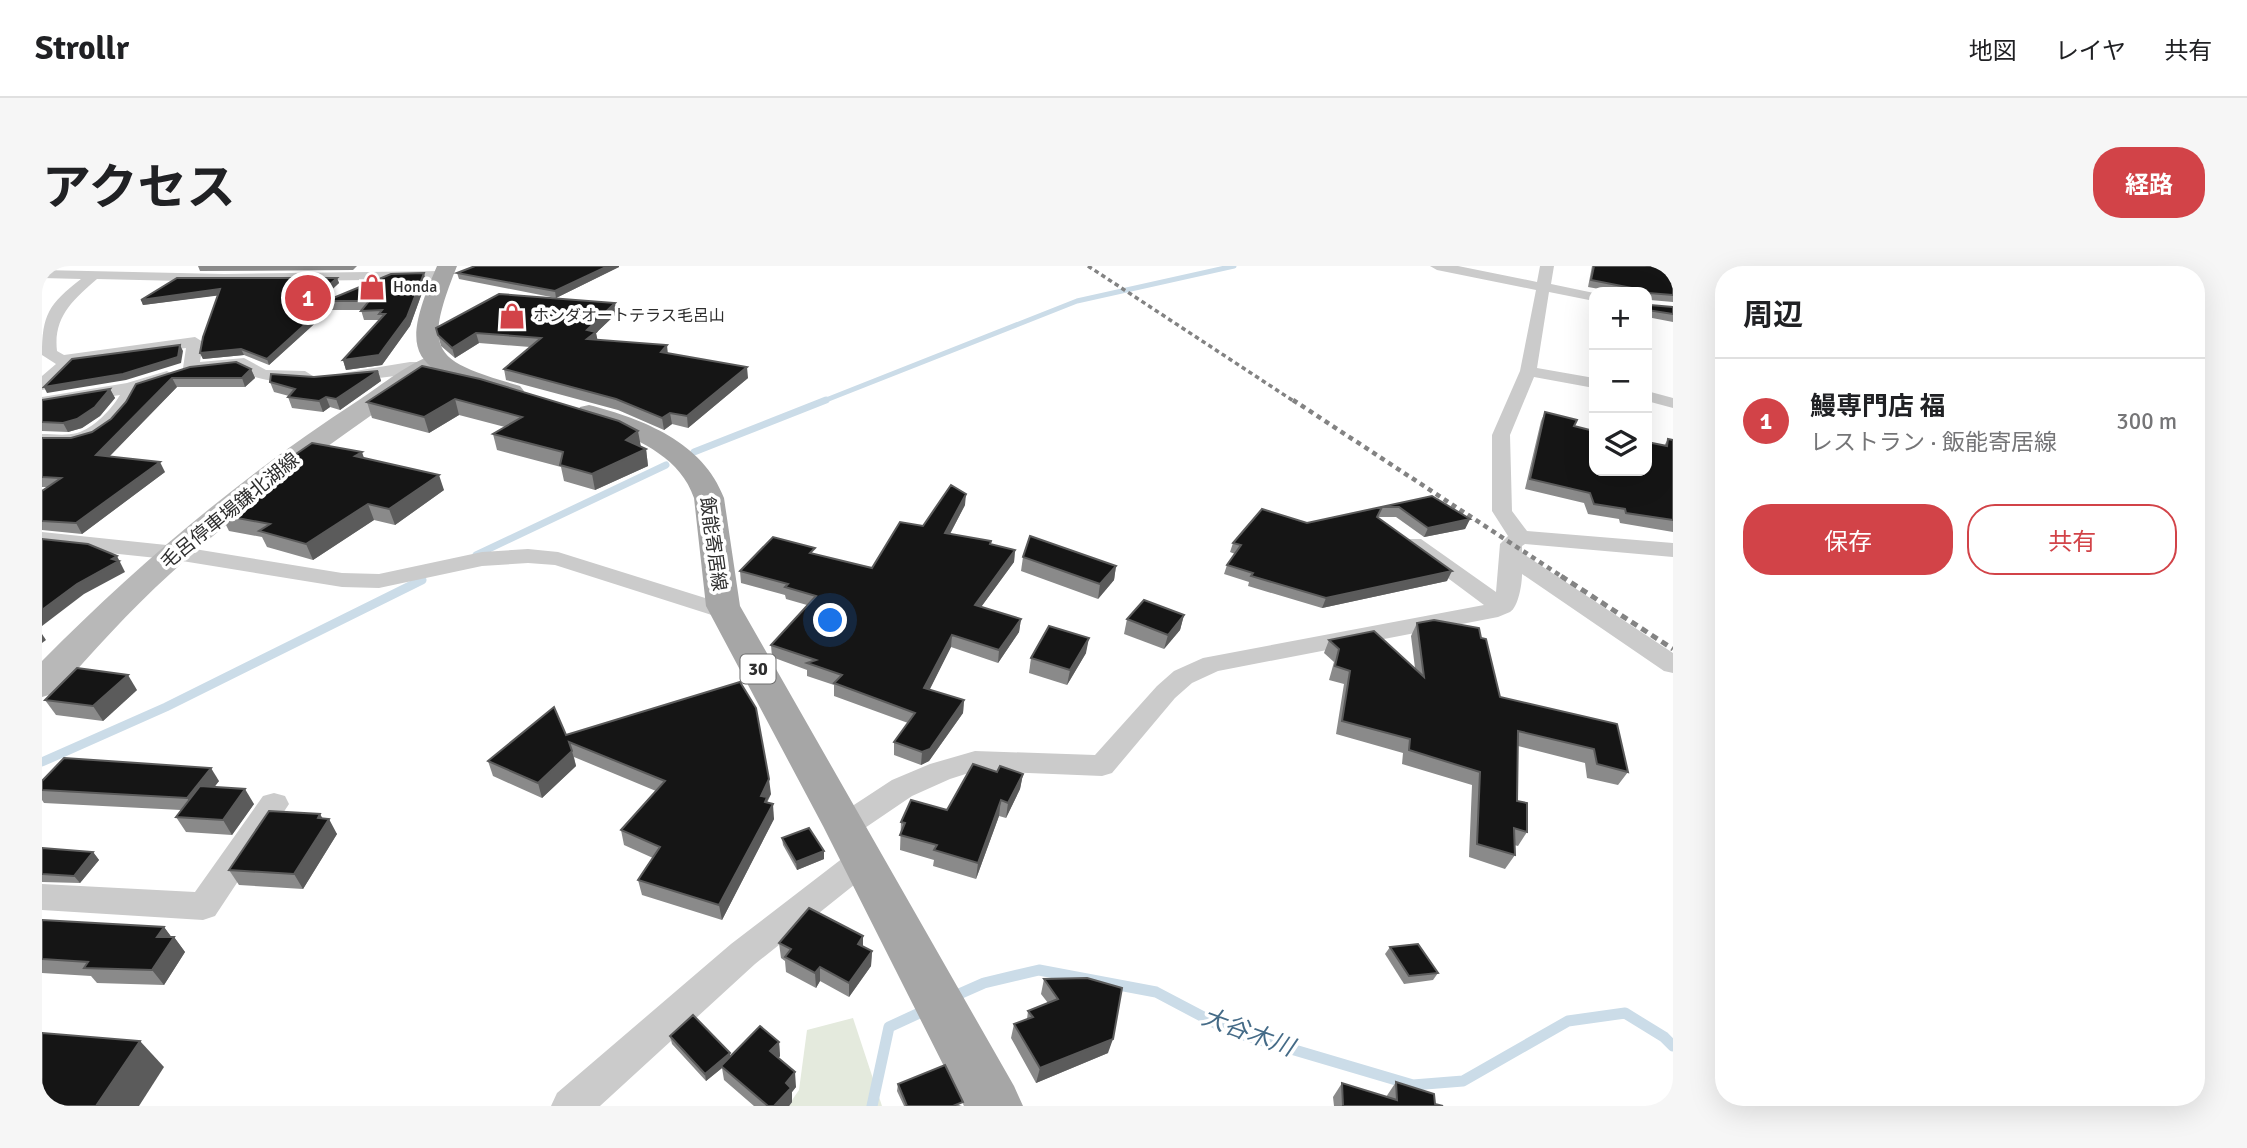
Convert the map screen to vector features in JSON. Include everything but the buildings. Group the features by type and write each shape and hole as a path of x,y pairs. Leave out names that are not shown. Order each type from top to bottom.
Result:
{"main road":[{"path":"433,364 426,343 429,308 449,273"},
{"name":"飯能寄居線","path":"433,364 480,382 598,416 648,436 675,451 698,473 709,495 716,579 726,612 845,826 994,1106"},
{"name":"毛呂停車場鎌北湖線","path":"42,684 121,602 236,502 433,364"}],"street":[{"path":"1437,266 1545,277 1589,295"},
{"path":"42,274 224,278 449,273"},
{"path":"93,276 53,308 46,331 49,353 63,360 195,342 191,368"},
{"path":"845,826 902,788 940,771 975,761 1102,766 1166,692 1183,677 1212,664 1493,613 1502,607 1509,595 1516,546 1511,527 1502,511 1501,435 1528,371 1545,277"},
{"path":"42,384 59,372 66,363 63,360"},
{"path":"42,402 130,388 191,368 244,363 258,373 324,377 433,364"},
{"path":"1528,371 1589,382"},
{"path":"42,440 83,438 120,410 130,396 130,388"},
{"path":"1652,397 1673,403"},
{"path":"1397,532 1502,607"},
{"path":"42,538 176,553 342,580 379,581 482,559 528,556 558,559 726,612"},
{"path":"1516,546 1673,550"},
{"path":"1516,546 1673,665"},
{"path":"42,897 203,906 274,804"},
{"path":"571,1106 743,954 863,860"}],"shaded area":[{"path":"853,1018 882,1106 788,1106 799,1090 807,1030"}],"waterway":[{"path":"821,402 1077,301 1234,266"},
{"path":"694,452 826,400"},
{"path":"476,555 666,465"},
{"path":"42,762 166,707 422,580"},
{"name":"大谷木川","path":"950,998 984,983 1039,970 1156,992 1230,1031 1413,1085 1463,1081 1568,1021 1625,1013 1664,1037 1673,1046"},
{"name":"大谷木川","path":"872,1106 889,1027 928,1009"}],"railway":[{"path":"1088,266 1295,402"},
{"path":"1293,400 1564,578"},
{"path":"1561,576 1673,649"}],"place":[{"name":"Honda","path":"372,287"},
{"name":"鰻専門店 福","path":"308,298"},
{"name":"ホンダオートテラス毛呂山","path":"512,316"}]}
